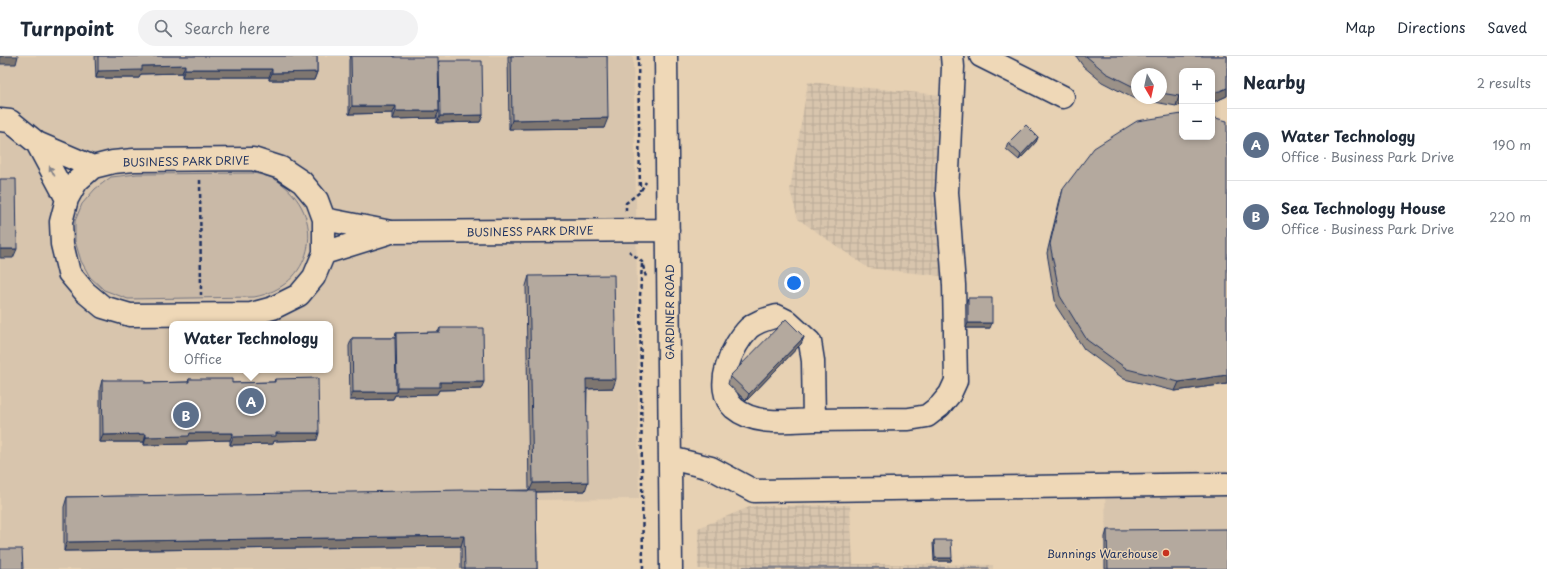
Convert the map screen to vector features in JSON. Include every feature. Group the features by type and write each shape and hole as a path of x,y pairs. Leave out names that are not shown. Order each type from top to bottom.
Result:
{"street":[{"name":"GARDINER ROAD","path":"666,56 671,569"},
{"path":"814,420 813,361 810,342 788,321 777,316 762,319 750,328 733,351 725,373 726,395 734,408 750,417 768,421 909,419 927,416 940,406 950,394 956,381 954,285 947,192 953,67 952,56"},
{"path":"981,56 1063,97"},
{"path":"0,120 10,121 37,142 93,167"},
{"path":"37,142 67,199"},
{"name":"BUSINESS PARK DRIVE","path":"252,159 281,168 302,182 316,200 324,219 324,253 314,277 299,295 273,308 251,314 130,315 103,307 85,292 69,273 62,244 61,222 67,199 77,181 93,167 113,162 134,160 252,159"},
{"name":"BUSINESS PARK DRIVE","path":"324,219 391,232 668,230"},
{"name":"BUSINESS PARK DRIVE","path":"324,253 391,232"},
{"path":"670,458 711,468 754,491 1227,484"}],"path":[{"path":"638,56 640,192"},
{"path":"200,159 202,314"},
{"path":"642,262 640,304 642,569"}],"shaded area":[{"path":"0,56 633,56 639,499 533,500 534,569 0,569"},
{"path":"808,82 961,97 957,158 960,278 868,268 798,219 790,190"},
{"path":"253,173 276,180 282,184 296,199 305,215 309,233 307,250 300,266 289,280 274,291 254,297 128,299 104,290 90,277 81,261 75,241 75,221 82,204 95,189 111,177 137,174"},
{"path":"1227,470 1227,569 1106,569 1105,473"},
{"path":"850,505 853,564 993,565 993,569 698,569 698,528 752,506"},
{"path":"743,567 989,568 989,569 743,569"}],"building":[{"path":"98,56 317,56 317,72 272,73 272,69 185,69 185,65 142,66 142,70 98,71"},
{"path":"351,56 438,57 439,111 396,111 396,106 352,106"},
{"path":"511,56 607,56 608,118 512,120"},
{"path":"1086,56 1227,56 1227,88 1220,91 1215,92 1215,68 1179,68 1179,96 1167,94 1167,68 1131,68 1131,86 1106,73"},
{"path":"439,61 482,61 483,115 440,116"},
{"path":"1179,114 1179,140 1215,140 1215,118 1227,121 1227,375 1179,382 1127,369 1087,340 1060,296 1050,244 1063,189 1094,148 1137,121"},
{"path":"1026,125 1038,137 1021,155 1008,143"},
{"path":"0,179 16,179 17,249 0,249"},
{"path":"614,275 616,379 586,379 588,482 533,483 529,276"},
{"path":"968,298 992,298 992,323 968,323"},
{"path":"786,319 804,337 749,394 730,376"},
{"path":"440,328 483,328 484,382 440,382 440,387 397,387 396,333 440,332"},
{"path":"352,338 395,338 396,392 353,392"},
{"path":"318,378 319,433 276,433 276,436 233,437 233,433 190,433 189,436 146,437 146,434 103,435 102,380 145,380 145,383 189,382 189,379 232,379 232,383 275,382 275,379"},
{"path":"464,490 536,491 537,569 465,569 464,536 67,542 67,497"},
{"name":"Bunnings Warehouse","path":"1227,529 1227,569 1108,569 1107,530"},
{"path":"934,540 951,540 952,558 935,558"},
{"path":"0,549 22,549 23,569 0,569"}],"place":[{"name":"Water Technology","path":"251,401"},
{"name":"Sea Technology House","path":"186,415"},
{"name":"Bunnings Warehouse","path":"1166,553"}]}
